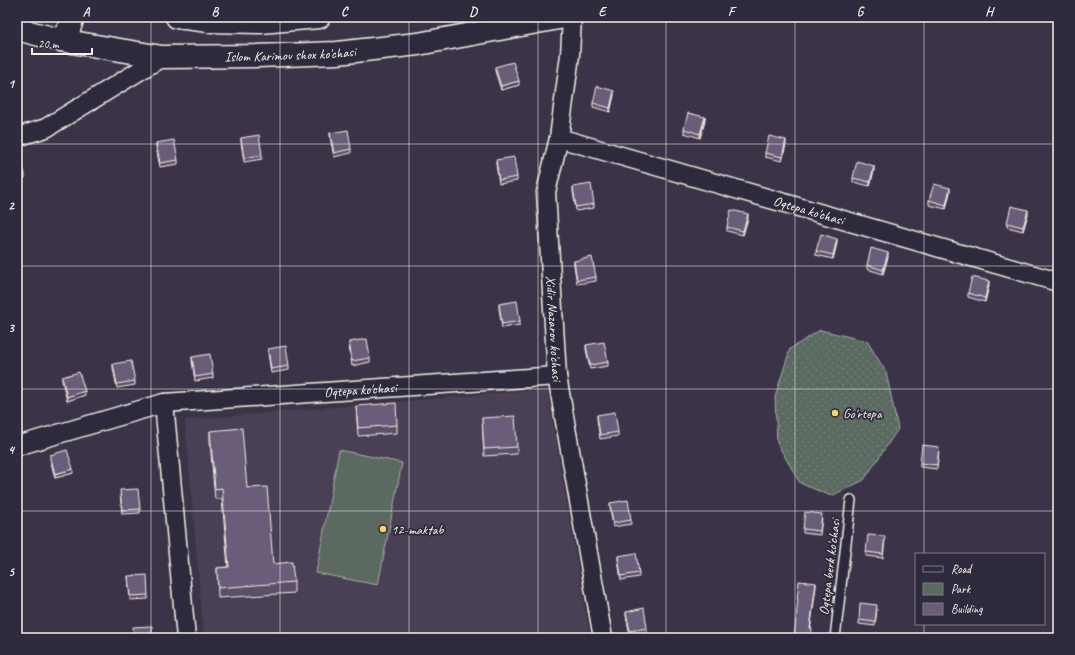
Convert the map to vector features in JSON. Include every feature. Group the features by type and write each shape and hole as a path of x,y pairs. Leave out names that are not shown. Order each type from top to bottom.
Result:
{"main road":[{"path":"60,40 69,29 72,23 72,17"},
{"path":"177,17 209,21 260,22 319,17"},
{"name":"Islom Karimov shox ko'chasi","path":"17,29 60,40 162,57 257,56 337,53 418,44 564,17"}],"street":[{"name":"Xidir Nazarov ko'chasi","path":"572,17 570,55 559,138 546,192 557,376 603,638"},
{"path":"17,137 46,128 162,57"},
{"name":"Oqtepa ko'chasi","path":"559,138 1058,282"},
{"name":"Oqtepa ko'chasi","path":"17,446 164,403 557,376"},
{"path":"164,403 186,638"}],"lane":[{"name":"Oqtepa berk ko'chasi","path":"835,638 851,500"}],"shaded area":[{"name":"12-maktab","path":"547,389 590,638 204,638 185,420"}],"green space":[{"name":"Go'rtepa","path":"820,330 867,341 886,372 898,429 864,480 831,496 800,483 777,443 775,397 790,349"},
{"path":"339,450 402,463 378,585 316,573"}],"building":[{"path":"513,62 519,81 501,86 495,67"},
{"path":"597,86 614,91 610,108 593,103"},
{"path":"688,113 705,117 700,134 684,129"},
{"path":"348,130 351,149 334,153 330,133"},
{"path":"259,135 262,155 244,158 241,138"},
{"path":"769,136 786,140 782,157 765,153"},
{"path":"174,140 178,160 160,163 156,143"},
{"path":"19,154 25,174 17,176 17,155"},
{"path":"514,157 517,177 499,180 496,160"},
{"path":"857,161 874,166 870,182 853,178"},
{"path":"591,184 594,204 576,207 573,187"},
{"path":"934,184 950,188 946,205 929,200"},
{"path":"1011,206 1028,210 1023,227 1007,223"},
{"path":"731,210 748,214 743,231 727,227"},
{"path":"821,234 837,239 833,255 816,251"},
{"path":"871,248 888,253 883,270 867,265"},
{"path":"592,257 596,277 577,280 574,261"},
{"path":"972,277 989,281 985,298 968,293"},
{"path":"517,301 520,321 502,324 499,304"},
{"path":"367,339 370,358 352,361 349,342"},
{"path":"604,342 608,362 590,365 586,345"},
{"path":"286,346 289,366 271,369 268,349"},
{"path":"210,354 213,374 195,377 192,357"},
{"path":"131,361 135,381 117,384 113,364"},
{"path":"79,372 85,391 67,397 62,377"},
{"path":"396,403 397,425 358,428 356,406"},
{"path":"615,412 618,432 600,435 597,415"},
{"path":"515,416 517,447 484,449 482,418"},
{"path":"242,428 247,488 267,487 273,564 292,562 294,582 218,588 217,568 229,567 222,488 215,489 210,431"},
{"path":"922,445 939,447 937,465 920,463"},
{"path":"67,450 73,469 55,474 50,455"},
{"path":"138,489 140,509 122,510 120,490"},
{"path":"628,500 631,520 613,523 610,503"},
{"path":"805,512 822,514 820,531 803,529"},
{"path":"868,535 885,536 883,554 866,552"},
{"path":"636,553 639,573 621,576 618,556"},
{"path":"147,575 148,595 130,596 128,576"},
{"path":"799,581 816,583 810,628 812,628 811,638 794,638"},
{"path":"860,603 877,605 875,622 859,620"},
{"path":"644,608 647,628 630,631 626,612"},
{"path":"152,626 152,638 134,638 133,627"}],"place":[{"name":"Go'rtepa","path":"835,413"},
{"name":"12-maktab","path":"383,529"}]}
